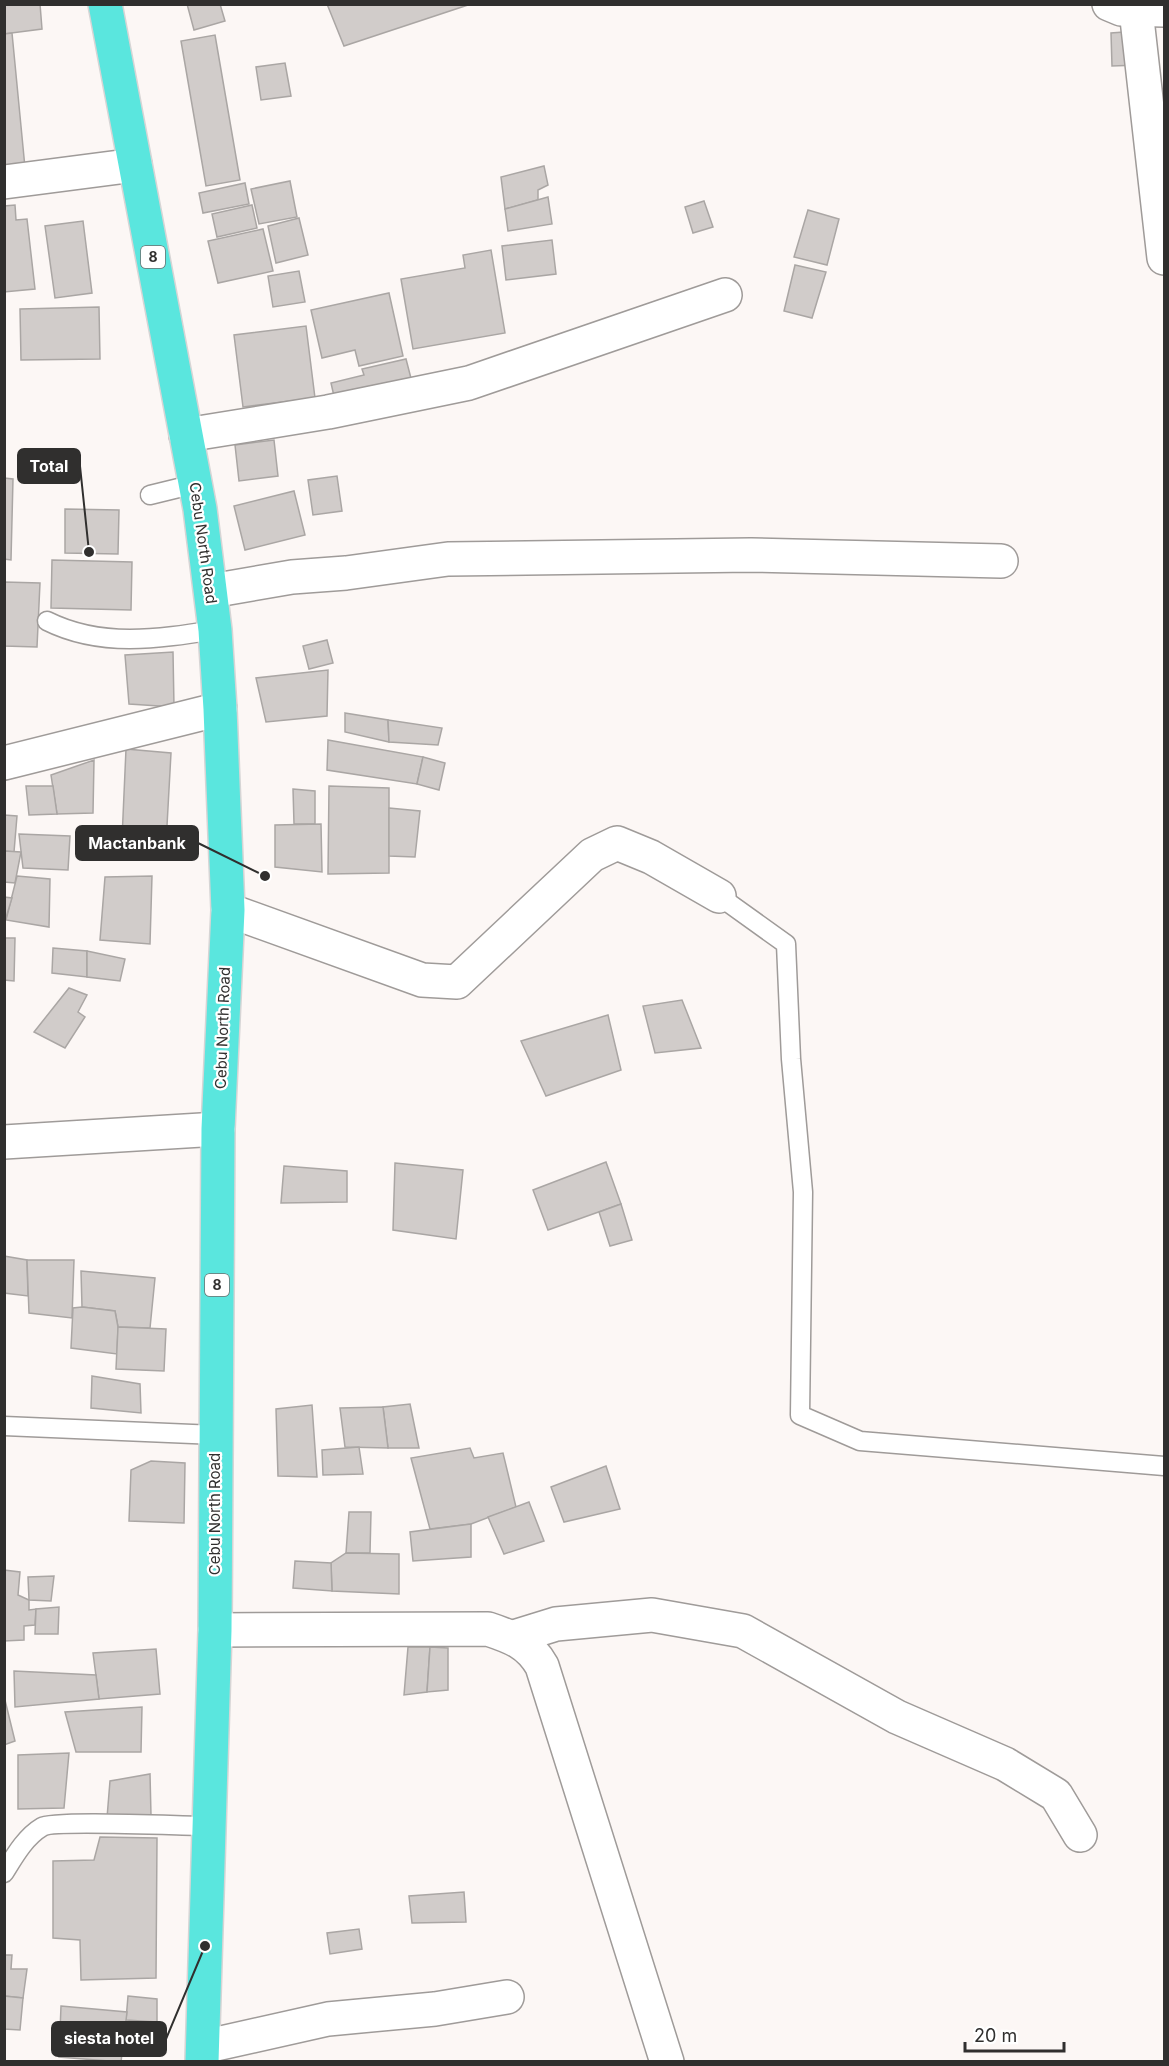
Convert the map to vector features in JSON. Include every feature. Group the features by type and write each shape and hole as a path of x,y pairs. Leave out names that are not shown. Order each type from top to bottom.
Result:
{"highway":[{"name":"Cebu North Road","path":"105,4 195,483 211,591 220,709 228,910 218,1130 215,1630 202,2054"}],"street":[{"path":"1137,8 1164,258"},
{"path":"4,182 135,165"},
{"path":"186,435 328,412 469,383 725,295"},
{"path":"211,591 292,577 346,573 448,559 751,555 1001,561"},
{"path":"4,764 220,709"},
{"path":"228,910 422,980 457,982 592,855 617,843 651,857 719,896"},
{"path":"4,1142 218,1130"},
{"path":"514,1637 556,1624 652,1615 743,1631 897,1717 1005,1764 1036,1782 1056,1795 1080,1835"},
{"path":"215,1630 488,1629 514,1637 533,1650 542,1666 667,2061"},
{"path":"202,2054 328,2019 435,2009 507,1997"}],"lane":[{"path":"150,495 195,483"},
{"path":"47,621 92,637 147,640 215,630"},
{"path":"719,896 786,944 791,1059 803,1192 800,1415 860,1441 1164,1466"},
{"path":"4,1426 216,1435"},
{"path":"4,1873 18,1850 43,1826 73,1823 208,1826"}],"building":[{"path":"4,4 40,4 42,29 4,34"},
{"path":"187,4 220,4 225,21 194,30"},
{"path":"327,4 471,4 344,46"},
{"path":"1137,31 1139,65 1112,66 1111,33"},
{"path":"12,33 26,178 4,180 4,34"},
{"path":"215,35 240,180 206,186 181,41"},
{"path":"285,63 291,96 261,100 256,67"},
{"path":"544,166 548,185 538,190 538,200 505,209 501,177"},
{"path":"290,181 297,217 259,224 251,189"},
{"path":"245,183 249,204 203,213 199,193"},
{"path":"548,197 552,224 508,231 505,209"},
{"path":"704,201 713,227 693,233 685,207"},
{"path":"15,205 16,220 27,219 35,289 4,292 4,206"},
{"path":"252,205 257,228 217,237 212,214"},
{"path":"808,210 839,219 827,265 794,257"},
{"path":"299,218 308,255 276,263 268,226"},
{"path":"83,221 92,293 55,298 45,226"},
{"path":"263,229 273,271 218,283 208,241"},
{"path":"552,240 556,274 506,280 502,246"},
{"path":"491,250 505,333 413,349 401,279 465,268 463,255"},
{"path":"795,265 826,272 812,318 784,311"},
{"path":"299,271 305,302 273,307 268,276"},
{"path":"389,293 403,356 359,366 355,350 322,358 311,310"},
{"path":"99,307 100,359 21,360 20,309"},
{"path":"306,326 315,398 243,407 234,335"},
{"path":"406,359 413,386 336,405 331,383 364,375 362,369"},
{"path":"274,440 278,476 239,481 235,445"},
{"path":"337,476 342,511 313,515 308,480"},
{"path":"4,478 13,479 11,560 4,559"},
{"path":"294,491 305,535 245,550 234,506"},
{"path":"65,509 119,510 118,554 65,553"},
{"path":"52,560 132,562 131,610 51,608"},
{"path":"4,582 40,583 37,647 4,646"},
{"path":"327,640 333,663 309,669 303,646"},
{"path":"173,652 174,707 129,704 125,655"},
{"path":"328,670 327,716 266,722 256,678"},
{"path":"345,713 388,720 389,742 345,732"},
{"path":"388,720 442,728 438,745 389,742"},
{"path":"328,740 423,757 417,784 327,770"},
{"path":"126,749 171,753 166,844 122,839"},
{"path":"423,757 445,763 439,790 417,784"},
{"path":"94,760 93,813 57,814 51,775"},
{"path":"26,786 53,786 57,814 29,815"},
{"path":"329,786 389,788 389,873 328,874"},
{"path":"293,789 315,791 315,824 294,824"},
{"path":"389,808 420,811 415,857 389,856"},
{"path":"4,815 17,816 14,852 4,851"},
{"path":"321,824 322,872 275,867 275,825"},
{"path":"19,834 70,836 68,870 23,868"},
{"path":"4,851 21,852 15,883 4,882"},
{"path":"17,876 50,879 49,927 6,920"},
{"path":"152,876 150,944 100,940 105,877"},
{"path":"4,897 12,898 4,924"},
{"path":"4,938 15,938 14,981 4,980"},
{"path":"53,948 87,951 87,977 52,973"},
{"path":"87,951 125,959 120,981 87,977"},
{"path":"69,988 87,995 78,1012 85,1017 65,1048 34,1032"},
{"path":"682,1000 701,1048 655,1053 643,1006"},
{"path":"608,1015 621,1070 546,1096 521,1041"},
{"path":"606,1162 621,1204 548,1230 533,1190"},
{"path":"395,1163 463,1170 456,1239 393,1230"},
{"path":"284,1166 347,1171 347,1202 281,1203"},
{"path":"621,1204 632,1240 610,1246 599,1212"},
{"path":"4,1256 27,1260 28,1296 4,1293"},
{"path":"27,1260 74,1260 72,1318 29,1313"},
{"path":"81,1271 155,1278 150,1328 118,1327 115,1311 82,1307"},
{"path":"73,1308 115,1311 118,1327 117,1354 71,1348"},
{"path":"118,1327 166,1329 164,1371 116,1369"},
{"path":"92,1376 140,1384 141,1413 91,1408"},
{"path":"410,1404 419,1448 388,1448 383,1407"},
{"path":"312,1405 317,1477 278,1476 276,1409"},
{"path":"383,1407 388,1448 345,1447 340,1408"},
{"path":"359,1447 363,1474 323,1475 322,1450"},
{"path":"470,1448 474,1458 503,1453 516,1507 471,1524 430,1529 411,1458"},
{"path":"151,1461 185,1463 184,1523 129,1521 131,1470"},
{"path":"606,1466 620,1509 564,1522 551,1487"},
{"path":"529,1502 544,1541 504,1554 488,1517"},
{"path":"349,1512 371,1512 370,1553 346,1553"},
{"path":"471,1524 471,1557 413,1561 410,1532"},
{"path":"346,1553 399,1554 399,1594 332,1591 331,1563"},
{"path":"295,1561 331,1563 332,1591 293,1588"},
{"path":"4,1570 20,1572 18,1595 29,1600 29,1610 36,1609 35,1625 24,1626 24,1640 4,1641"},
{"path":"54,1576 51,1601 29,1600 28,1577"},
{"path":"59,1607 58,1634 35,1634 36,1609"},
{"path":"408,1647 430,1647 427,1692 404,1695"},
{"path":"430,1647 448,1648 448,1690 427,1692"},
{"path":"156,1649 160,1694 99,1699 93,1653"},
{"path":"14,1671 96,1675 99,1699 15,1707"},
{"path":"4,1696 15,1741 4,1745"},
{"path":"142,1707 141,1752 76,1752 65,1712"},
{"path":"69,1753 64,1808 18,1809 18,1755"},
{"path":"150,1774 151,1815 107,1818 110,1781"},
{"path":"100,1837 157,1838 156,1978 81,1980 80,1940 53,1938 53,1861 94,1860"},
{"path":"464,1892 466,1922 412,1923 409,1896"},
{"path":"359,1929 362,1949 330,1954 327,1933"},
{"path":"4,1955 12,1955 11,1969 27,1969 23,1998 4,1996"},
{"path":"4,1996 23,1998 20,2030 4,2029"},
{"path":"128,1996 157,1999 157,2022 126,2020"},
{"path":"61,2006 127,2012 121,2062 59,2057"}],"place":[{"name":"Total","path":"89,552"},
{"name":"Mactanbank","path":"265,876"},
{"name":"siesta hotel","path":"205,1946"}]}
